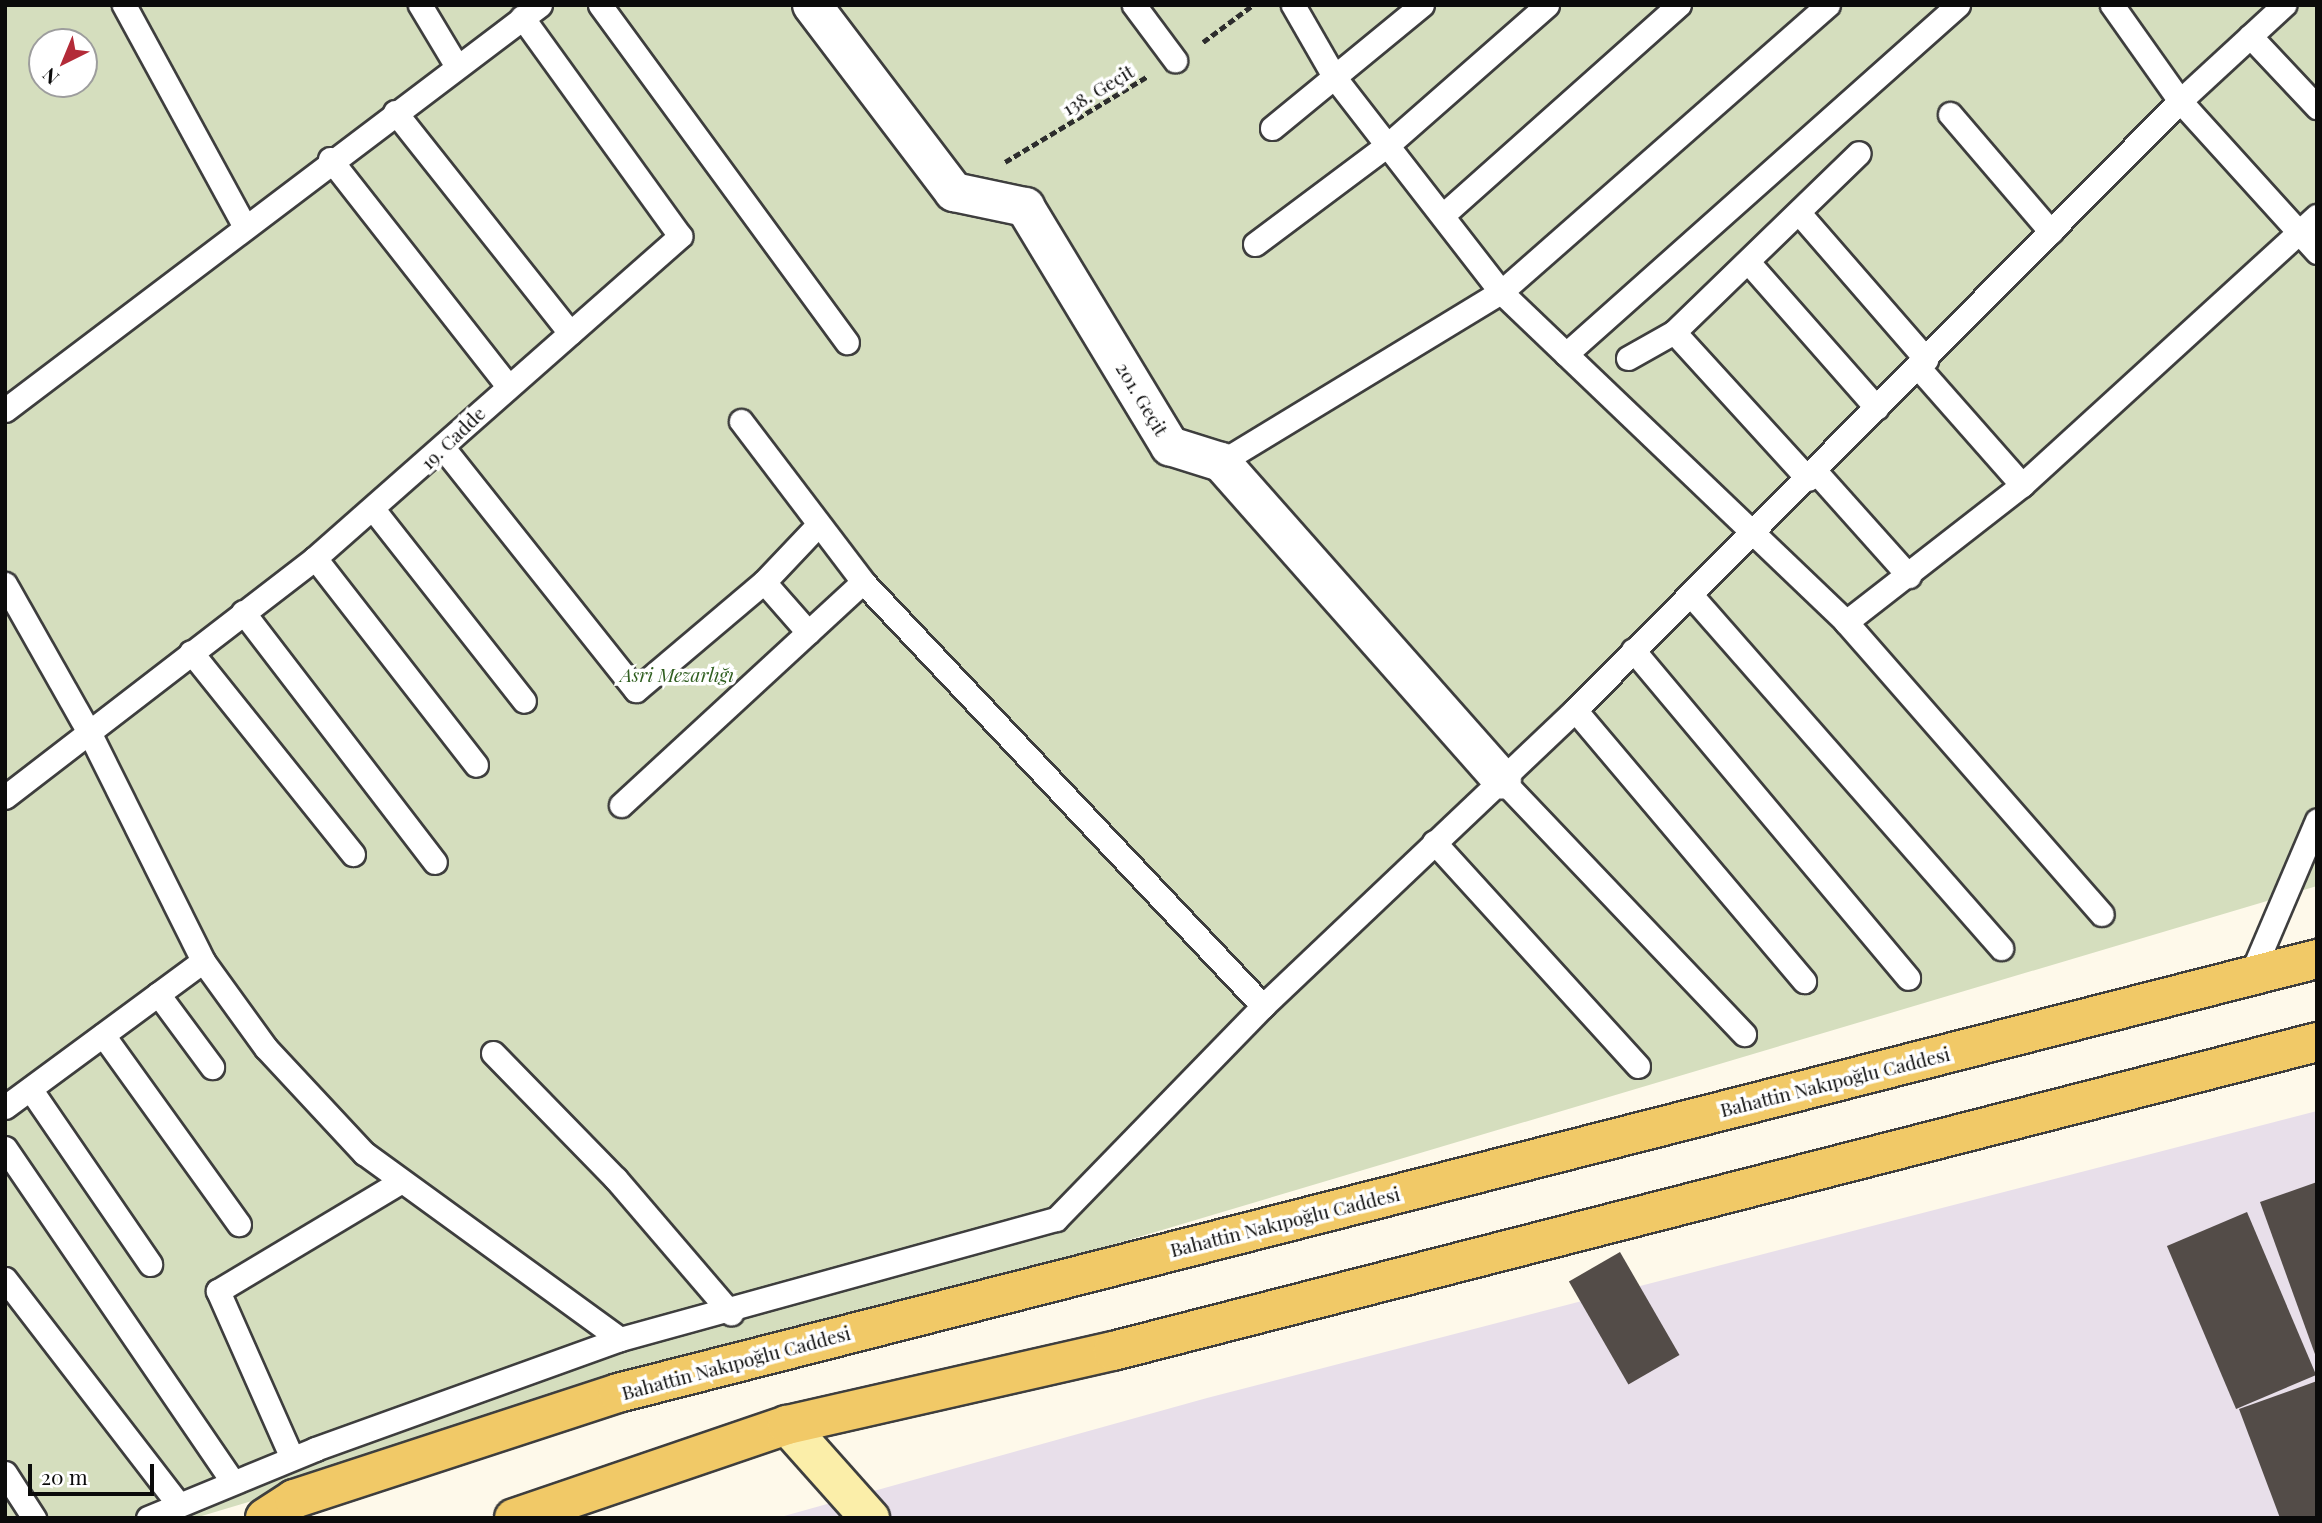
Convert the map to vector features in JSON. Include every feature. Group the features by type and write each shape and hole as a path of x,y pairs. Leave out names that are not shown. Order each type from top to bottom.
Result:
{"main road":[{"name":"Bahattin Nakıpoğlu Caddesi","path":"265,1518 294,1499 618,1393 2317,959"},
{"path":"514,1518 787,1425 1113,1351 2317,1042"}],"street":[{"path":"812,5 954,192"},
{"name":"201. Geçit","path":"954,192 1025,207 1170,446 1222,462"},
{"path":"1222,462 1502,780"},
{"path":"787,1425 870,1518"}],"lane":[{"path":"124,5 245,227"},
{"path":"420,5 456,65"},
{"path":"600,5 847,342"},
{"path":"1134,5 1175,60"},
{"path":"1293,5 1335,78 1390,143 1501,292 1846,622 2102,914"},
{"path":"1272,128 1422,5"},
{"path":"1255,244 1390,143 1547,5"},
{"path":"1443,215 1679,5"},
{"path":"1222,462 1501,292 1828,5"},
{"path":"1566,354 1958,5"},
{"path":"2112,5 2180,101 2317,252"},
{"path":"148,1518 292,1458 620,1339 731,1312 1056,1219 1263,1006 1575,710 1633,650 1755,533 2180,101 2284,5"},
{"path":"5,410 330,159 531,11"},
{"name":"19. Cadde","path":"5,797 315,558 444,449 507,385 680,236 531,11"},
{"path":"2250,36 2317,107"},
{"path":"395,112 570,333"},
{"path":"1950,114 2051,232"},
{"path":"1628,358 1674,332 1749,263 1859,153"},
{"path":"330,159 507,385"},
{"path":"1799,213 2022,485"},
{"path":"1846,622 1909,576 2022,485 2317,216"},
{"path":"1749,263 1877,408"},
{"path":"1674,332 1909,576"},
{"path":"741,421 817,526 863,582 1263,1006"},
{"path":"444,449 636,690 764,582 817,526"},
{"path":"373,509 524,701"},
{"path":"315,558 476,765"},
{"path":"764,582 808,632"},
{"path":"621,805 863,582"},
{"path":"5,584 90,734 203,961 266,1048 400,1182 620,1339"},
{"path":"1691,595 2001,948"},
{"path":"243,612 435,862"},
{"path":"1633,650 1908,978"},
{"path":"191,652 353,854"},
{"path":"1575,710 1804,981"},
{"path":"1502,780 1744,1034"},
{"path":"2251,975 2317,820"},
{"path":"1434,842 1638,1066"},
{"path":"5,1107 203,961"},
{"path":"158,994 212,1067"},
{"path":"103,1035 239,1224"},
{"path":"493,1053 616,1179 731,1312"},
{"path":"31,1090 150,1264"},
{"path":"5,1148 233,1482"},
{"path":"292,1458 218,1290 400,1182"},
{"path":"5,1279 178,1504"},
{"path":"5,1473 34,1518"}],"path":[{"name":"138. Geçit","path":"954,192 1175,60 1253,5"}],"shaded area":[{"path":"2317,1111 2317,1518 777,1518 1207,1398"}],"green space":[{"name":"Asri Mezarlığı","path":"5,5 2317,5 2317,886 195,1518 5,1518"}],"building":[{"path":"2317,1182 2317,1356 2316,1357 2260,1202"},
{"path":"2247,1212 2316,1375 2236,1409 2167,1246"},
{"path":"1620,1252 1680,1355 1628,1385 1569,1282"},
{"path":"2317,1381 2317,1518 2280,1518 2239,1409"}]}
